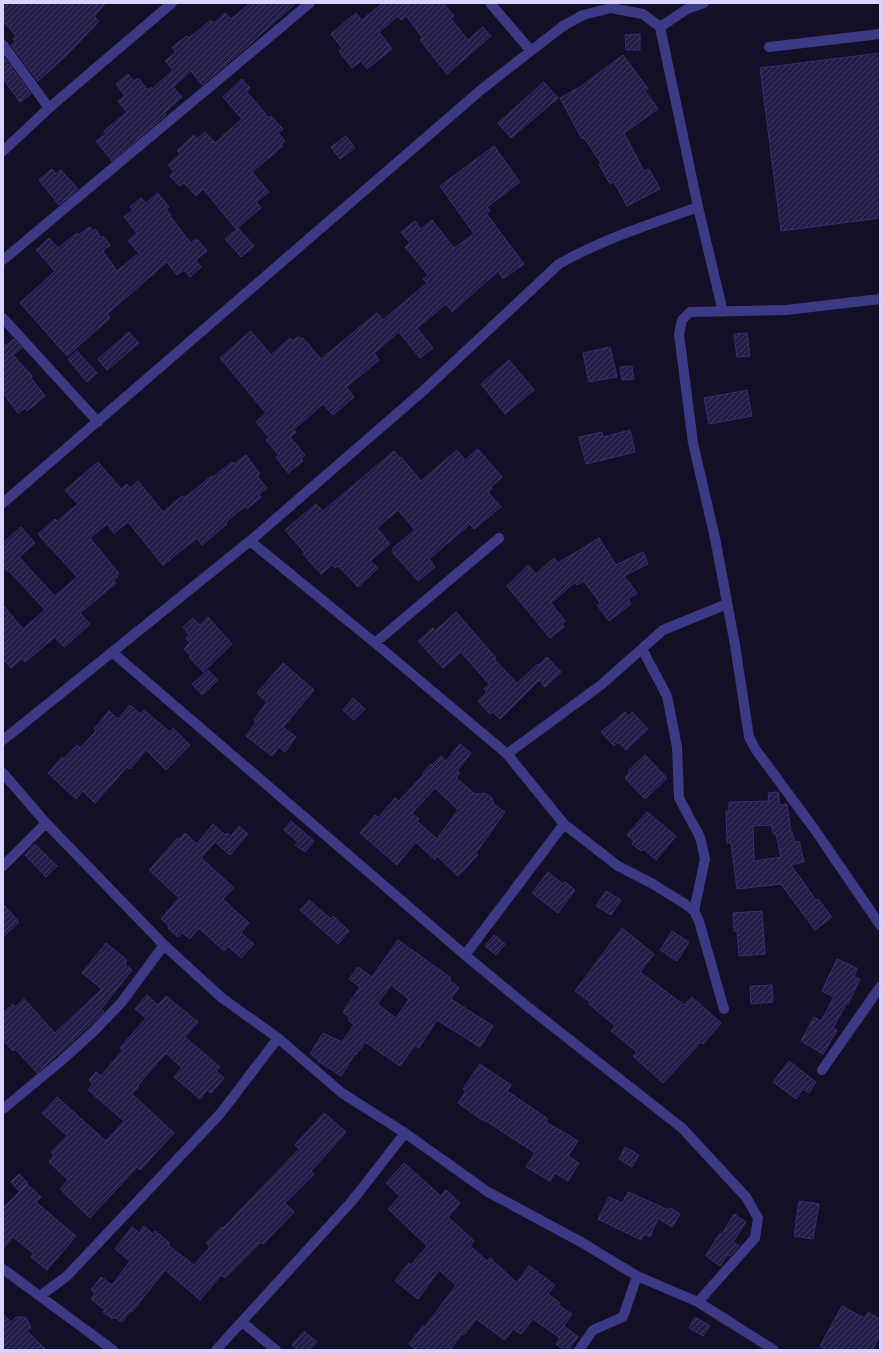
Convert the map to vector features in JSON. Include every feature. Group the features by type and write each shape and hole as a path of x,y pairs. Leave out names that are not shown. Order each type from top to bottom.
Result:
{"street":[{"path":"3,151 49,108 172,3"},
{"path":"3,260 310,3"},
{"path":"490,3 531,52"},
{"path":"660,27 687,9 704,3"},
{"path":"3,503 482,89 558,30 583,15 609,6 643,14 660,27 698,207 723,312"},
{"path":"769,47 880,34"},
{"path":"3,45 49,108"},
{"path":"3,740 250,541 423,391 559,264 581,251 698,207"},
{"path":"880,299 786,310 690,312 682,320 679,334 693,443 715,538 749,737 756,750 815,830 880,925"},
{"path":"3,318 98,422"},
{"path":"375,643 498,538"},
{"path":"250,541 375,643 507,754 564,824 618,866 652,884 694,911 699,921 724,1009"},
{"path":"507,754 601,685 663,630 727,604"},
{"path":"642,649 667,696 677,747 679,798 700,837 705,859 694,911"},
{"path":"112,652 465,955 528,1007 682,1128 746,1197 758,1218 755,1238 698,1302"},
{"path":"3,773 46,823 164,945 222,998 278,1038 342,1093 404,1133 488,1192 581,1242 637,1276 698,1302 774,1350"},
{"path":"3,866 46,823"},
{"path":"465,955 564,824"},
{"path":"3,1109 61,1062 94,1031 121,1003 164,945"},
{"path":"822,1070 880,987"},
{"path":"40,1296 66,1276 220,1114 278,1038"},
{"path":"216,1350 352,1201 404,1133"},
{"path":"3,1268 113,1350"},
{"path":"579,1350 593,1330 623,1317 637,1276"},
{"path":"242,1322 276,1350"}],"building":[{"path":"3,3 106,3 94,16 99,21 69,53 38,81 11,45 16,42 13,39 16,36 3,21"},
{"path":"250,3 296,3 202,85 191,71 173,87 182,97 164,113 166,115 112,161 96,141 106,134 104,131 127,112 118,101 125,96 116,84 128,74 134,81 138,78 148,90 151,87 152,89 173,70 165,61 176,52 172,47 187,36 189,38 211,20 214,23 225,13 231,19"},
{"path":"383,3 443,3 454,16 450,18 468,40 483,27 491,36 447,74 420,40 423,38 406,16 401,20 398,16 379,32 392,49 367,69 361,61 352,68 339,51 342,48 331,34 356,13 362,20"},
{"path":"640,34 640,50 626,50 625,35"},
{"path":"880,53 880,218 781,231 760,68"},
{"path":"623,55 648,89 645,91 658,109 624,133 644,171 649,169 660,189 627,206 614,182 610,184 599,164 601,163 584,138 582,139 560,98 580,87"},
{"path":"3,56 31,94 20,102 3,79"},
{"path":"242,79 250,88 246,91 269,118 271,116 283,129 278,133 285,141 281,144 283,146 252,172 269,192 256,202 261,208 236,229 203,189 196,196 184,183 179,186 170,176 174,172 168,165 180,154 177,151 194,135 197,139 205,132 215,143 242,119 223,97"},
{"path":"544,82 558,98 511,138 498,123"},
{"path":"346,136 355,148 340,159 331,147"},
{"path":"494,146 520,182 487,207 490,211 486,213 524,264 503,279 498,271 452,312 446,304 417,328 433,348 420,358 399,332 374,353 379,360 346,387 354,397 333,415 323,404 293,430 296,432 290,437 305,455 301,458 303,461 288,473 276,457 279,455 266,440 269,437 256,422 266,413 220,358 251,331 271,355 290,338 292,341 298,337 304,339 321,359 377,313 383,320 427,283 423,279 428,275 405,247 410,243 401,232 415,221 421,229 432,220 454,248 474,234 440,186"},
{"path":"52,169 56,174 61,170 78,189 59,205 39,180"},
{"path":"158,193 169,207 166,209 171,215 170,216 191,243 194,240 198,240 207,251 196,260 201,267 190,277 184,270 177,275 167,262 107,314 110,318 67,356 20,303 55,271 36,250 49,238 58,248 77,233 78,235 90,227 93,231 95,229 101,238 103,236 110,245 103,251 117,271 139,253 128,241 137,233 124,217 133,210 130,207 141,198 146,203"},
{"path":"238,228 254,246 241,257 225,239"},
{"path":"129,332 139,343 107,370 98,359"},
{"path":"747,333 750,356 737,357 734,334"},
{"path":"14,339 22,348 13,355 32,376 31,378 45,396 27,411 25,408 18,413 3,393 3,343 6,346"},
{"path":"610,347 617,377 589,382 583,353"},
{"path":"77,351 97,373 87,382 68,359"},
{"path":"509,360 534,390 505,414 481,384"},
{"path":"632,366 634,379 622,380 620,367"},
{"path":"747,390 752,416 709,424 704,398"},
{"path":"630,430 635,452 586,464 579,437 602,432 603,437"},
{"path":"478,449 502,477 491,487 492,489 488,492 501,507 474,529 470,524 429,559 435,567 418,581 393,553 393,548 415,530 398,510 377,528 390,544 370,561 378,568 358,587 338,566 335,568 332,565 321,574 303,554 305,553 285,530 316,504 323,511 394,451 421,481 457,450 465,460"},
{"path":"246,455 260,474 257,476 267,488 259,494 261,497 247,509 245,506 226,522 227,524 202,545 197,538 163,565 128,522 114,533 107,524 90,538 118,572 118,576 113,581 116,583 80,613 90,624 64,647 55,637 25,662 22,658 11,668 3,659 3,605 23,629 45,610 9,571 8,572 3,567 3,543 21,527 35,543 19,557 55,596 77,577 38,534 55,519 57,521 78,504 65,490 98,462 121,489 127,484 130,488 138,481 163,512 182,496 184,498 232,462 234,464"},
{"path":"599,538 616,565 643,552 648,564 624,576 637,593 628,599 631,604 609,621 597,605 600,603 584,581 577,585 575,582 551,603 565,621 562,624 564,627 550,638 507,586 528,565 536,574 554,558 558,563"},
{"path":"456,612 496,658 494,659 517,683 547,657 561,672 545,687 539,680 500,719 493,712 490,714 478,701 487,692 484,689 489,684 461,652 443,668 418,641 433,628 435,631"},
{"path":"208,617 232,644 203,672 189,657 191,656 184,649 190,643 186,638 189,635 183,627 193,618 200,625"},
{"path":"283,663 314,690 283,727 296,737 285,752 279,747 272,756 246,736 256,722 254,720 267,702 257,693"},
{"path":"208,670 218,680 202,695 192,684"},
{"path":"353,698 365,709 354,720 343,710"},
{"path":"130,705 140,714 144,710 170,732 173,728 190,745 166,770 146,750 130,769 127,767 95,803 83,791 76,799 48,773 62,757 64,759 77,745 80,748 96,731 94,729 109,711 118,719"},
{"path":"625,712 629,716 632,712 648,729 626,750 618,742 614,746 601,732"},
{"path":"460,744 471,753 457,771 460,773 456,778 475,794 485,793 492,798 494,804 505,812 476,853 478,855 458,876 437,856 435,860 416,842 397,865 360,833 375,815 378,818 395,798 399,801 424,774 423,773 431,764 432,765 441,756 446,761","holes":["435,788 458,810 437,839 417,821 419,819 412,813"]},
{"path":"645,755 667,778 645,799 625,778 630,772 628,771"},
{"path":"778,792 780,805 787,804 791,832 795,842 799,841 804,862 791,865 816,900 818,899 832,917 815,930 781,884 737,889 731,843 727,843 726,811 729,811 729,802 769,801 768,793","holes":["772,825 773,834 776,834 781,857 754,861 753,826"]},
{"path":"647,812 676,836 656,860 643,849 641,851 632,844 634,841 627,835"},
{"path":"291,821 314,841 305,852 295,845 298,842 284,830"},
{"path":"213,824 225,835 227,833 231,836 239,826 248,834 230,855 215,842 201,858 234,888 223,899 249,923 241,933 254,944 241,958 228,946 224,951 199,928 190,939 182,933 178,937 168,928 169,926 161,919 179,898 149,870 178,838 180,839 185,833 197,844"},
{"path":"35,844 57,866 46,877 25,855"},
{"path":"548,872 563,884 565,882 575,890 558,913 532,893"},
{"path":"606,891 621,900 611,915 596,906"},
{"path":"309,900 331,919 333,916 349,931 338,944 300,910"},
{"path":"3,904 19,922 3,937"},
{"path":"762,911 765,954 739,956 737,931 734,931 733,913"},
{"path":"622,928 654,954 640,972 684,1005 692,997 721,1023 703,1044 701,1042 663,1083 633,1056 637,1052 611,1031 615,1026 589,1004 590,1002 575,991"},
{"path":"672,931 689,942 677,961 660,950"},
{"path":"494,935 505,944 496,955 485,946"},
{"path":"398,940 451,978 449,980 459,988 451,999 493,1026 480,1047 437,1020 419,1048 415,1045 400,1066 365,1042 356,1055 355,1054 341,1076 310,1054 323,1033 342,1042 354,1025 348,1020 350,1018 343,1012 360,987 349,979 358,967 372,977","holes":["391,985 409,999 396,1018 377,1004"]},
{"path":"106,943 127,960 125,964 132,970 101,1009 104,1012 37,1073 15,1049 13,1051 3,1040 3,1013 13,1004 15,1007 24,999 55,1033 102,989 82,973"},
{"path":"837,959 857,968 854,977 860,979 848,1004 847,1003 833,1028 837,1030 823,1054 801,1041 814,1017 821,1021 834,997 822,991"},
{"path":"772,985 773,1002 751,1004 750,986"},
{"path":"147,995 158,1005 166,996 198,1022 185,1037 220,1067 216,1071 224,1078 211,1093 207,1090 200,1099 174,1077 182,1068 166,1053 132,1094 174,1133 140,1170 137,1167 90,1218 60,1189 68,1180 49,1162 54,1156 51,1152 67,1136 42,1113 57,1097 106,1141 124,1121 88,1090 93,1084 89,1080 96,1072 101,1076 123,1050 120,1048 146,1018 135,1009"},
{"path":"789,1061 816,1082 809,1093 803,1089 796,1099 773,1082"},
{"path":"480,1064 511,1085 507,1091 548,1119 546,1122 578,1141 568,1156 579,1163 568,1181 555,1173 550,1181 526,1167 535,1153 486,1121 485,1122 458,1103 466,1091 463,1089"},
{"path":"324,1113 346,1132 311,1171 314,1174 285,1203 294,1212 263,1244 261,1242 225,1278 221,1275 200,1300 165,1270 132,1312 130,1311 122,1322 114,1317 113,1319 103,1312 105,1310 91,1299 95,1293 91,1290 101,1277 112,1285 130,1261 115,1249 132,1227 139,1233 144,1226 153,1234 155,1231 170,1243 168,1245 194,1265 210,1247 206,1243 222,1227 223,1228 299,1149 295,1145"},
{"path":"625,1147 639,1155 632,1167 619,1159"},
{"path":"404,1163 441,1196 446,1190 460,1203 448,1217 474,1241 470,1246 487,1261 490,1258 517,1283 529,1266 555,1285 548,1294 560,1303 558,1305 572,1314 564,1326 578,1337 568,1350 564,1350 556,1344 560,1338 533,1319 521,1334 513,1329 505,1340 476,1319 450,1350 416,1350 409,1344 423,1326 425,1327 456,1285 439,1270 418,1299 395,1281 409,1263 411,1265 427,1246 388,1209 400,1196 386,1183"},
{"path":"19,1174 28,1183 19,1191 11,1182"},
{"path":"27,1184 41,1197 36,1202 76,1236 47,1270 31,1257 34,1254 13,1237 3,1249 3,1208"},
{"path":"628,1192 669,1210 670,1208 680,1214 672,1227 658,1218 650,1237 644,1234 641,1240 598,1219 609,1197 622,1203"},
{"path":"799,1201 819,1204 813,1239 794,1236"},
{"path":"734,1214 746,1222 733,1242 739,1246 730,1256 728,1254 720,1266 706,1256"},
{"path":"842,1306 864,1318 868,1312 880,1319 880,1335 872,1350 827,1350 820,1346"},
{"path":"3,1314 11,1322 16,1317 24,1317 27,1319 31,1328 27,1331 46,1350 3,1350"},
{"path":"695,1317 710,1326 703,1336 689,1328"},
{"path":"304,1331 317,1342 309,1350 298,1350 292,1345"}]}
